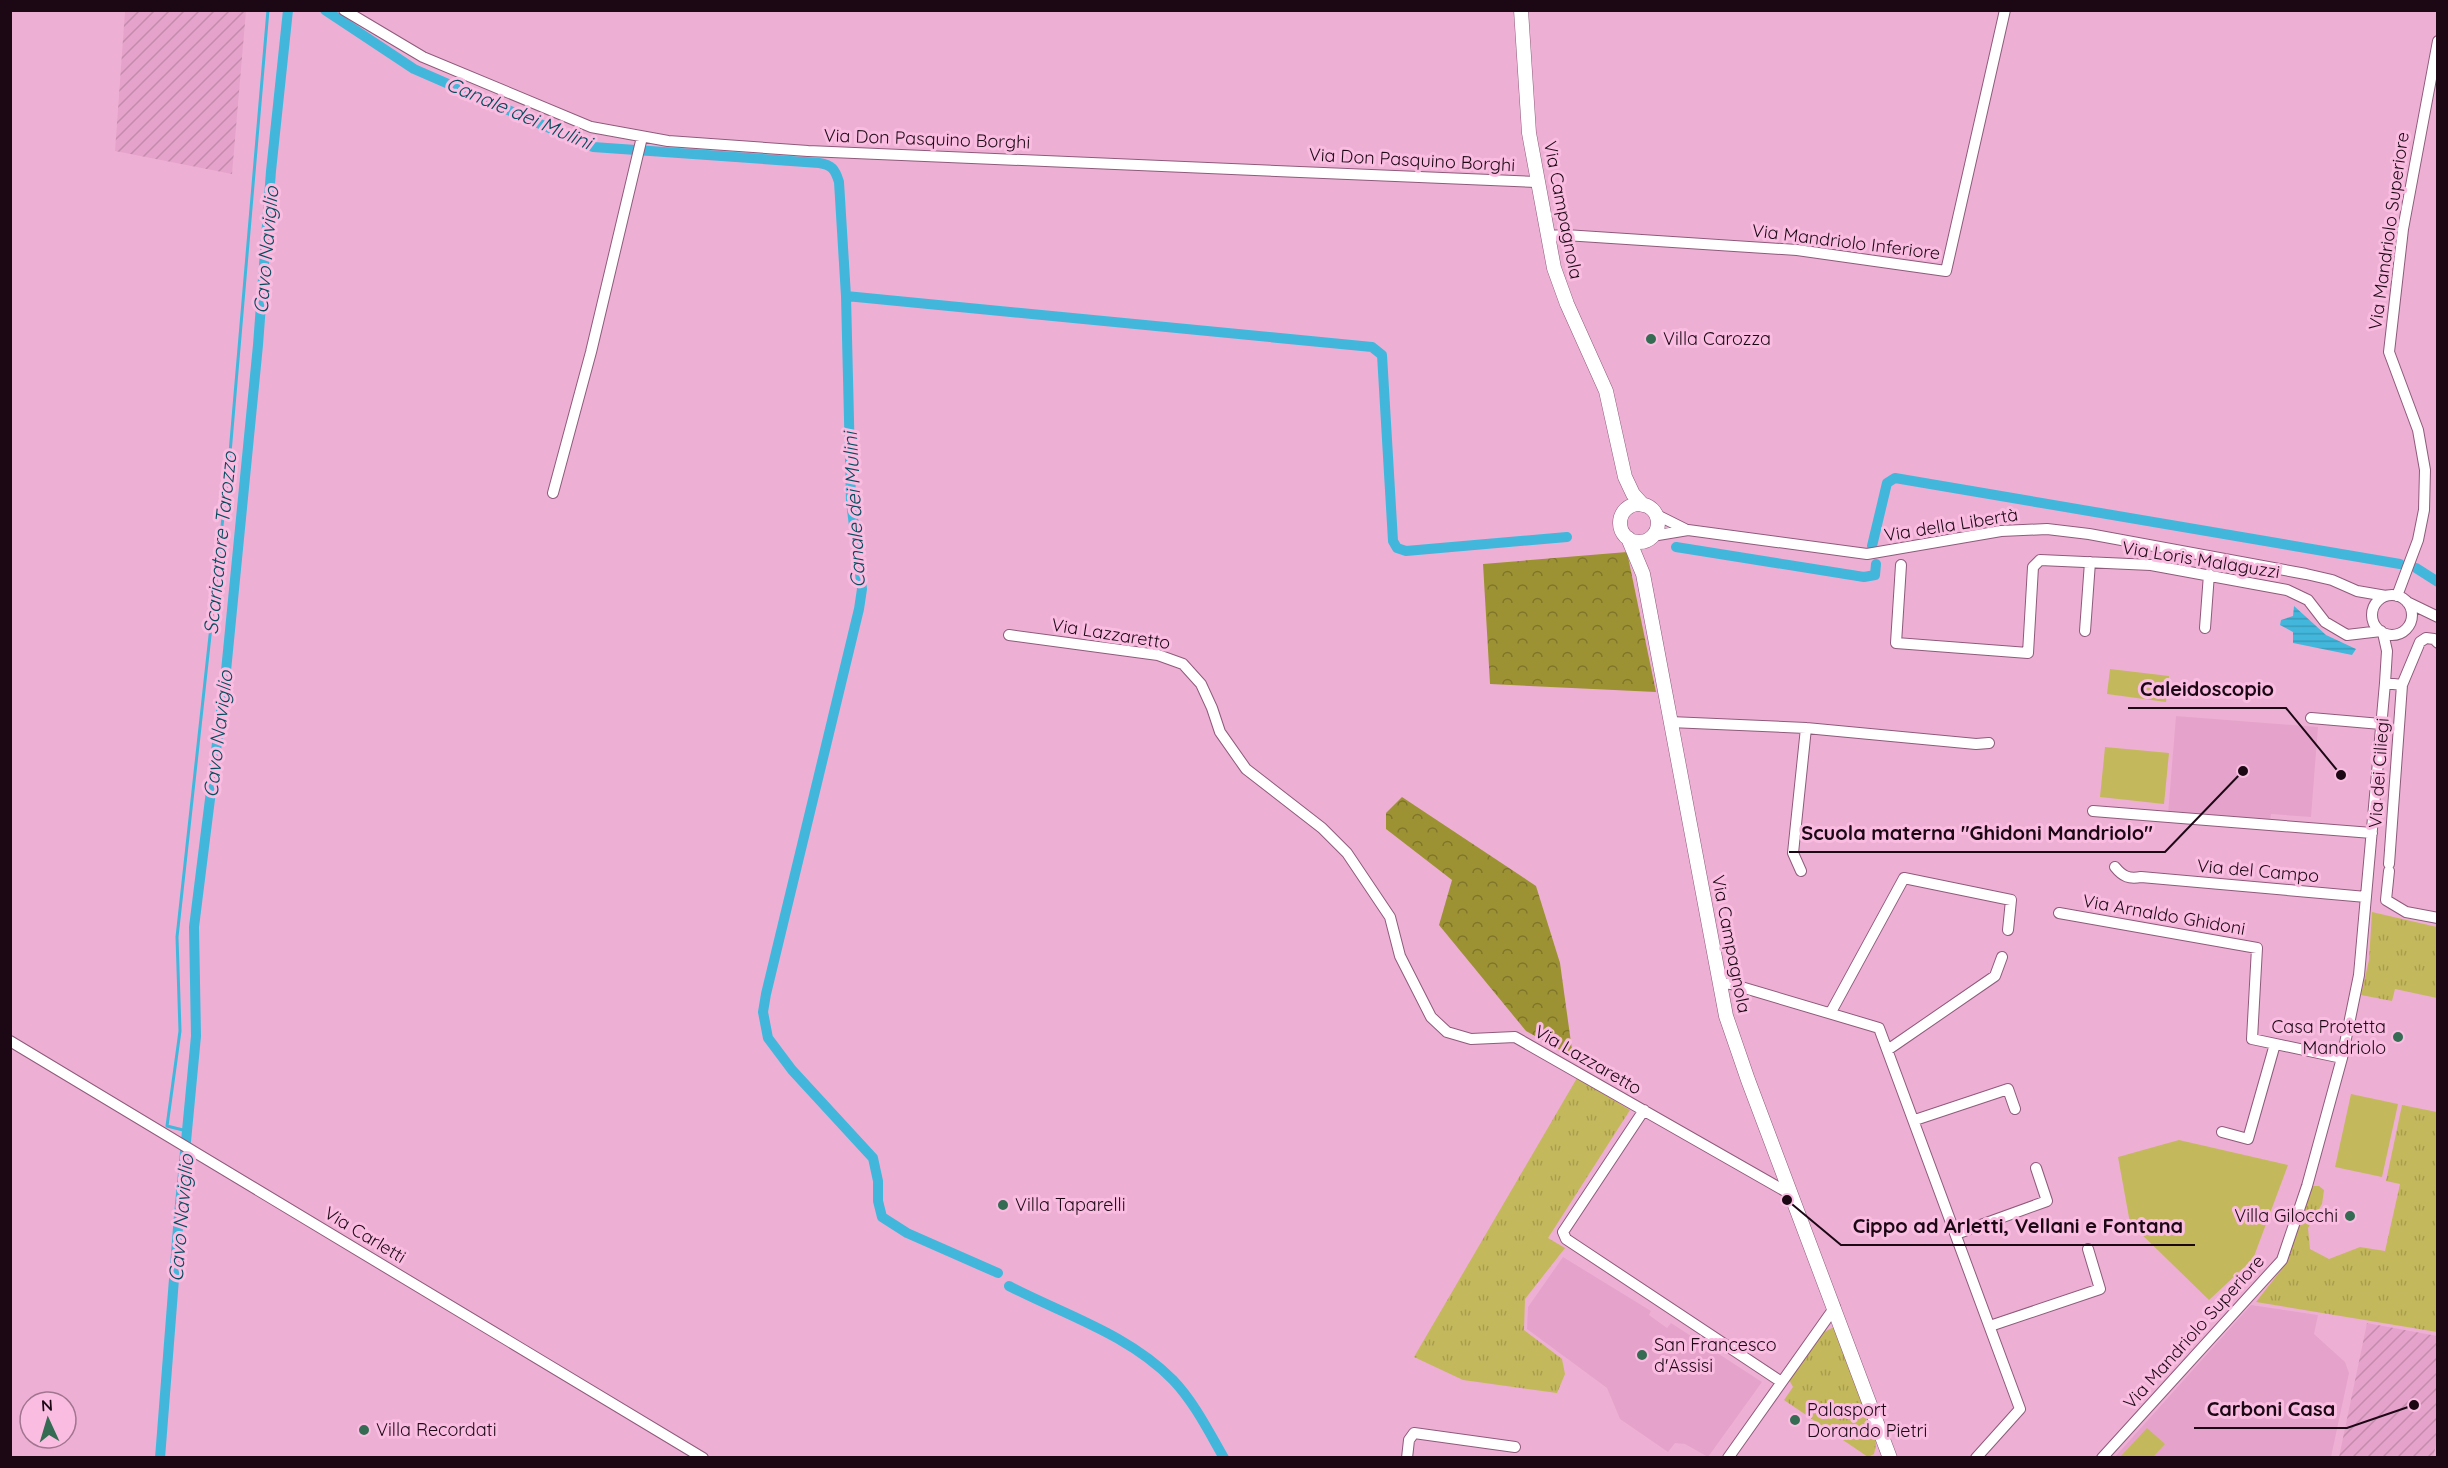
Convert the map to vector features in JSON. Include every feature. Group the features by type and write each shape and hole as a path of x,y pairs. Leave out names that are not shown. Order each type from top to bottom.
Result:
{"main road":[{"name":"Via Campagnola","path":"1521,10 1527,107 1536,182 1558,284 1606,391 1625,477 1633,494 1655,514 1658,526 1651,538 1642,574"},
{"name":"Via Campagnola","path":"1625,477 1621,529 1628,538 1642,574 1719,983 1733,1038 1792,1196 1833,1316 1890,1457"},
{"path":"1624,512 1633,505 1643,505"},
{"path":"1628,538 1638,542 1651,538"}],"street":[{"name":"Via Don Pasquino Borghi","path":"344,10 400,45 453,70 640,147 695,144 1536,182"},
{"name":"Via Mandriolo Inferiore","path":"1547,236 1565,235 1797,250 1946,271 2005,10"},
{"name":"Via Mandriolo Superiore","path":"2402,599 2424,510 2426,470 2418,430 2389,352 2403,229 2438,41"},
{"path":"553,493 591,352 640,147"},
{"name":"Via della Libertà","path":"1655,514 1688,530 1867,554 2001,531 2022,529 2067,531 2306,574 2332,580 2357,591 2386,596"},
{"name":"Via della Libertà","path":"1651,538 1688,530"},
{"name":"Via Loris Malaguzzi","path":"1901,566 1896,643 2028,653 2033,567 2040,560 2151,565 2288,590 2308,600 2325,622 2347,635 2359,634"},
{"path":"2085,631 2090,562"},
{"path":"2205,628 2209,574"},
{"name":"Via della Libertà","path":"2357,591 2373,614"},
{"path":"2359,634 2373,614 2377,602 2386,596 2402,599 2435,616"},
{"path":"2359,634 2382,632 2398,634 2408,627 2412,611 2402,599"},
{"path":"2373,614 2382,632"},
{"path":"2411,621 2435,616"},
{"name":"Via Mandriolo Superiore","path":"2102,1458 2282,1260 2307,1186 2342,1058 2359,975 2388,651 2382,632"},
{"name":"Via Mandriolo Superiore","path":"2388,651 2398,634"},
{"name":"Via Lazzaretto","path":"1009,635 1158,655 1183,663 1201,684 1220,732 1246,769 1322,828 1347,853 1390,917 1400,956 1431,1017 1447,1032 1471,1039 1515,1037 1792,1196"},
{"name":"Via dei Ciliegi","path":"2438,643 2434,639 2426,638 2420,642 2402,685 2386,900 2406,912 2438,918"},
{"path":"2385,683 2402,685"},
{"path":"2311,718 2381,724"},
{"path":"1670,722 1806,728 1976,744 1989,743"},
{"path":"1801,871 1794,853 1806,728"},
{"path":"2093,811 2372,833"},
{"path":"2370,863 2388,867"},
{"name":"Via del Campo","path":"2115,867 2121,875 2130,879 2141,877 2366,897"},
{"path":"1831,1012 1904,878 2011,900 2008,930"},
{"name":"Via Arnaldo Ghidoni","path":"2059,913 2257,948 2252,1039 2342,1058"},
{"path":"1889,1049 1995,976 2002,957"},
{"path":"1719,983 1731,984 1831,1012 1879,1028 1889,1049 2020,1409 1976,1458"},
{"name":"Via Carletti","path":"10,1041 703,1458"},
{"path":"2222,1132 2248,1139 2275,1044"},
{"path":"1915,1120 2008,1089 2015,1109"},
{"path":"1644,1110 1563,1232 1566,1239 1780,1381"},
{"path":"1956,1234 2047,1201 2036,1168"},
{"path":"1990,1326 2100,1289 2088,1250"},
{"path":"1728,1458 1780,1381 1833,1316"},
{"path":"1407,1458 1409,1440 1414,1433 1515,1447"}],"shaded area":[{"path":"125,11 246,11 232,174 115,151"},
{"path":"2176,716 2318,727 2311,817 2271,814 2270,822 2168,814"},
{"name":"San Francesco d'Assisi","path":"1563,1257 1651,1311 1649,1315 1667,1328 1671,1323 1762,1382 1708,1457 1685,1444 1675,1443 1668,1452 1620,1419 1607,1388 1527,1329 1528,1307"},
{"path":"2251,1305 2318,1315 2314,1334 2345,1362 2349,1373 2331,1457 2114,1458"},
{"path":"2367,1323 2437,1336 2438,1438 2433,1457 2339,1457"}],"green space":[{"path":"1627,552 1656,692 1490,684 1483,564"},
{"path":"2110,669 2169,676 2166,702 2107,694"},
{"path":"2105,747 2169,753 2164,804 2100,797"},
{"path":"1402,797 1536,886 1560,963 1573,1057 1526,1031 1439,925 1452,880 1386,829 1386,813"},
{"path":"2372,912 2437,927 2437,998 2395,989 2392,1001 2361,995 2369,960"},
{"path":"1577,1078 1630,1110 1548,1238 1565,1248 1525,1299 1524,1330 1562,1359 1565,1374 1557,1393 1463,1380 1414,1357"},
{"path":"2351,1094 2398,1104 2382,1177 2335,1167"},
{"path":"2402,1105 2437,1112 2437,1332 2256,1302 2288,1261 2310,1186 2319,1186 2324,1190 2322,1204 2308,1228 2310,1249 2329,1259 2360,1247 2385,1251 2400,1184 2386,1181"},
{"path":"2179,1140 2288,1165 2253,1259 2209,1300 2130,1223 2118,1157"},
{"path":"1834,1327 1874,1432 1876,1445 1874,1454 1868,1457 1784,1400 1793,1387 1788,1378 1822,1333"},
{"path":"2147,1428 2165,1444 2153,1457 2120,1457"}],"water":[{"path":"2294,606 2326,635 2356,649 2352,655 2293,643 2293,632 2280,625 2281,620 2293,616"}],"waterway":[{"name":"Scaricatore Tarozzo","path":"187,1131 167,1126 180,1031 177,937 230,453 268,10"},
{"name":"Cavo Naviglio","path":"160,1458 196,1036 194,927 226,671 258,345 271,171 288,10"},
{"name":"Canale dei Mulini","path":"325,10 414,69 593,147 819,163 830,166 836,174 839,182 846,296 851,502 862,589 763,1012 768,1038 792,1070 873,1158 882,1217 907,1233 998,1273"},
{"path":"846,296 1372,347 1382,355 1393,541 1397,548 1406,551 1567,537"},
{"path":"1872,546 1887,483 1895,478 2400,564"},
{"path":"1676,547 1864,577 1875,575 1876,564"},
{"path":"2416,568 2438,582"},
{"path":"186,1155 193,1159"},
{"name":"Canale dei Mulini","path":"1009,1286 1116,1338 1155,1364 1188,1398 1224,1458"}],"place":[{"name":"Villa Carozza","path":"1651,339"},
{"name":"Scuola materna \"Ghidoni Mandriolo\"","path":"2243,771"},
{"name":"Caleidoscopio","path":"2341,775"},
{"name":"Casa Protetta Mandriolo","path":"2398,1037"},
{"name":"Cippo ad Arletti, Vellani e Fontana","path":"1787,1200"},
{"name":"Villa Taparelli","path":"1003,1205"},
{"name":"Villa Gilocchi","path":"2350,1216"},
{"name":"San Francesco d'Assisi","path":"1642,1355"},
{"name":"Carboni Casa","path":"2414,1405"},
{"name":"Palasport Dorando Pietri","path":"1795,1420"},
{"name":"Villa Recordati","path":"364,1430"}]}
